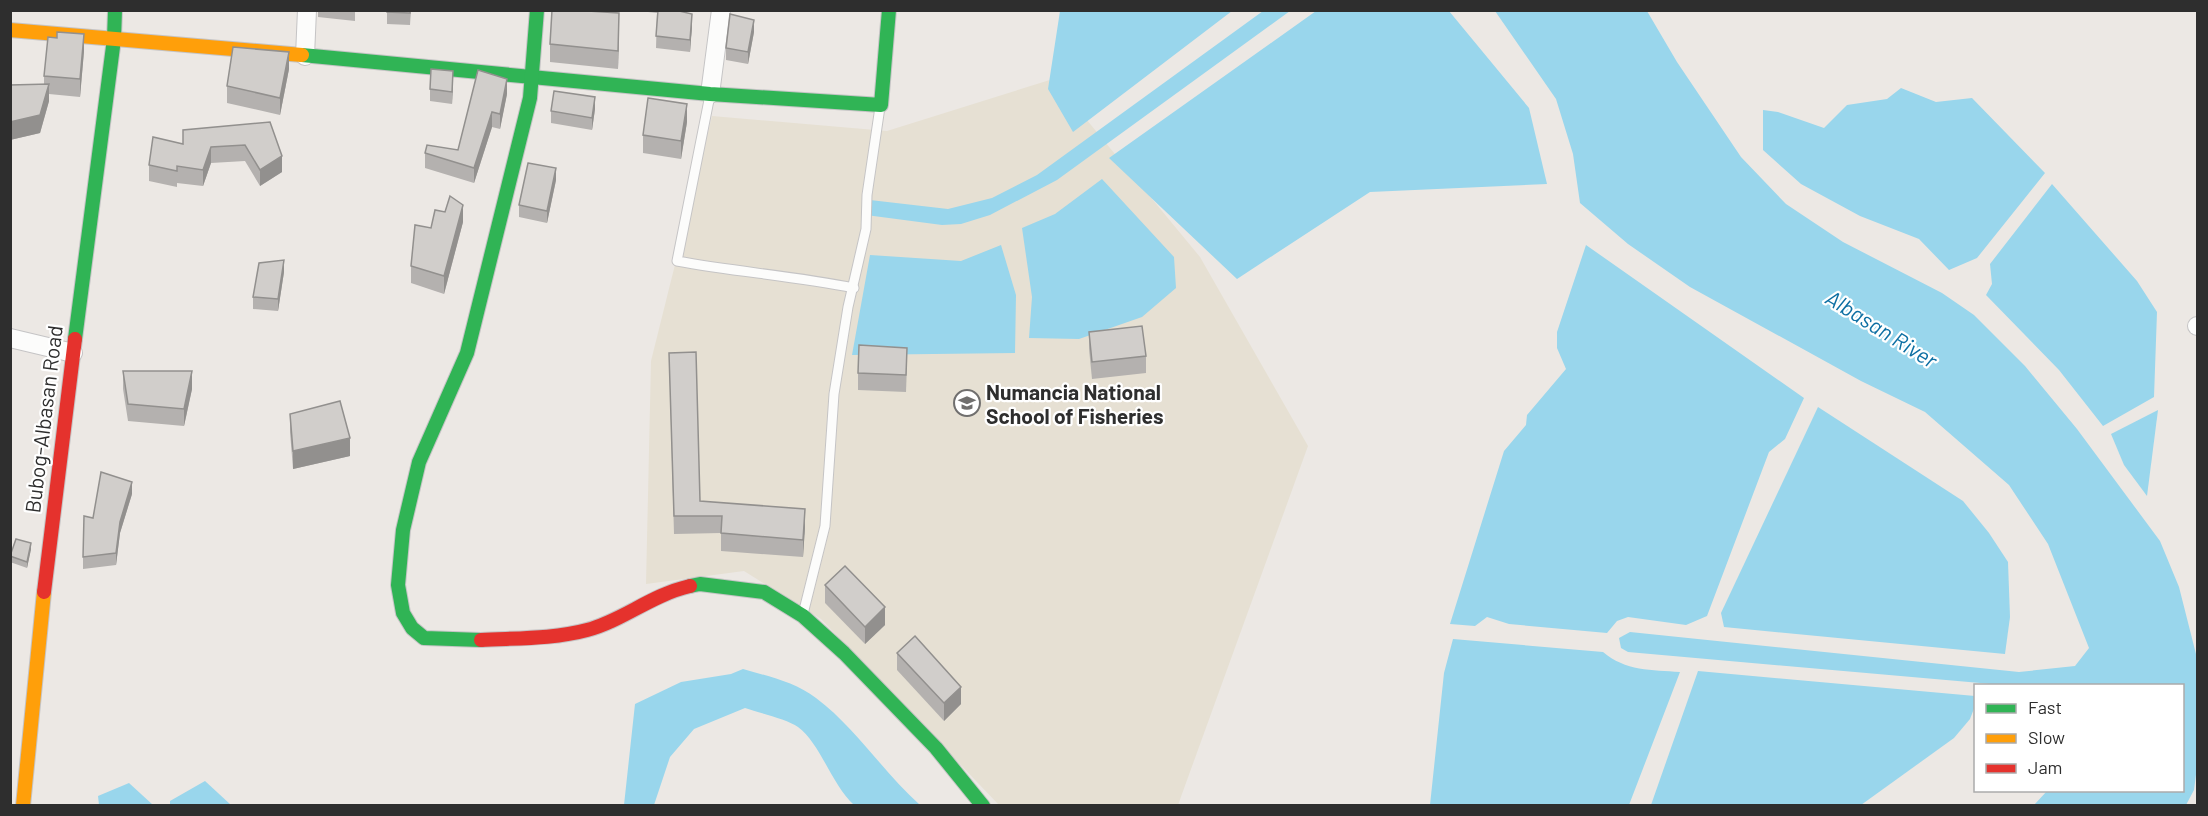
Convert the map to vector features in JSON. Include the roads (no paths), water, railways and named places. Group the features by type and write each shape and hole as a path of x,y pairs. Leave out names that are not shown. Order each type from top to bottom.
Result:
{"street":[{"name":"Bubog-Albasan Road","path":"23,806 52,513 114,39 115,10"},
{"path":"305,56 307,10"},
{"path":"537,10 530,98 467,353 419,462 398,563 398,585 403,613 412,628 424,638 460,640 536,637 588,630 669,591 700,584 764,592 802,616 844,653 936,748 983,806"},
{"path":"710,94 721,10"},
{"path":"10,30 532,75 710,94 881,105 889,10"},
{"path":"10,338 73,352"}],"lane":[{"path":"710,94 677,261 725,270 790,276 854,288"},
{"path":"802,616 825,526 834,394 848,307 866,230 867,195 881,105"}],"water":[{"path":"1060,10 1232,11 1073,132 1048,89"},
{"path":"1263,11 1290,11 1057,180 990,215 961,224 942,225 866,215 870,200 948,209 992,198 1037,175"},
{"path":"1316,11 1449,11 1529,108 1547,184 1370,192 1237,279 1109,158"},
{"name":"Albasan River","path":"1495,11 1647,11 1677,62 1741,157 1786,204 1843,242 1942,293 1974,315 2025,366 2077,429 2160,541 2179,587 2197,658 2197,767 2194,790 2186,805 2034,805 2046,792 2184,792 2184,684 1992,684 1628,652 1621,648 1619,638 1630,632 2019,672 2075,666 2089,648 2048,544 2009,485 1925,412 1861,381 1690,287 1628,244 1580,203 1573,154 1556,99"},
{"path":"1901,88 1936,102 1972,98 2045,173 1977,258 1949,270 1919,239 1860,216 1801,184 1763,150 1763,110 1778,112 1824,128 1847,105 1887,99"},
{"path":"1102,179 1174,257 1176,288 1142,317 1079,339 1029,338 1032,297 1022,228 1055,214"},
{"path":"2052,184 2137,281 2157,312 2154,397 2103,426 2059,370 1986,295 1992,284 1990,264"},
{"path":"1001,245 1016,295 1015,353 852,355 870,255 961,261"},
{"path":"1586,245 1804,398 1785,439 1769,452 1707,616 1686,625 1628,617 1617,621 1607,633 1509,624 1487,617 1475,626 1450,624 1504,451 1526,425 1527,415 1566,369 1557,348 1557,332"},
{"path":"1818,407 1963,501 1989,533 2008,562 2010,617 2005,654 1724,627 1721,613"},
{"path":"2158,410 2147,496 2124,465 2111,434"},
{"path":"1453,639 1603,652 1620,663 1630,666 1680,672 1629,805 1430,805 1444,673"},
{"path":"743,669 790,684 816,698 857,736 920,805 854,805 839,787 806,734 793,724 745,708 694,729 670,757 654,805 624,805 635,704 681,682 731,674"},
{"path":"1698,671 1974,696 1974,709 1970,719 1954,738 1861,805 1651,805"},
{"path":"205,781 231,805 170,805 170,801"},
{"path":"129,783 153,805 99,805 98,796"}],"place":[{"name":"Numancia National School of Fisheries","path":"967,403"}]}
